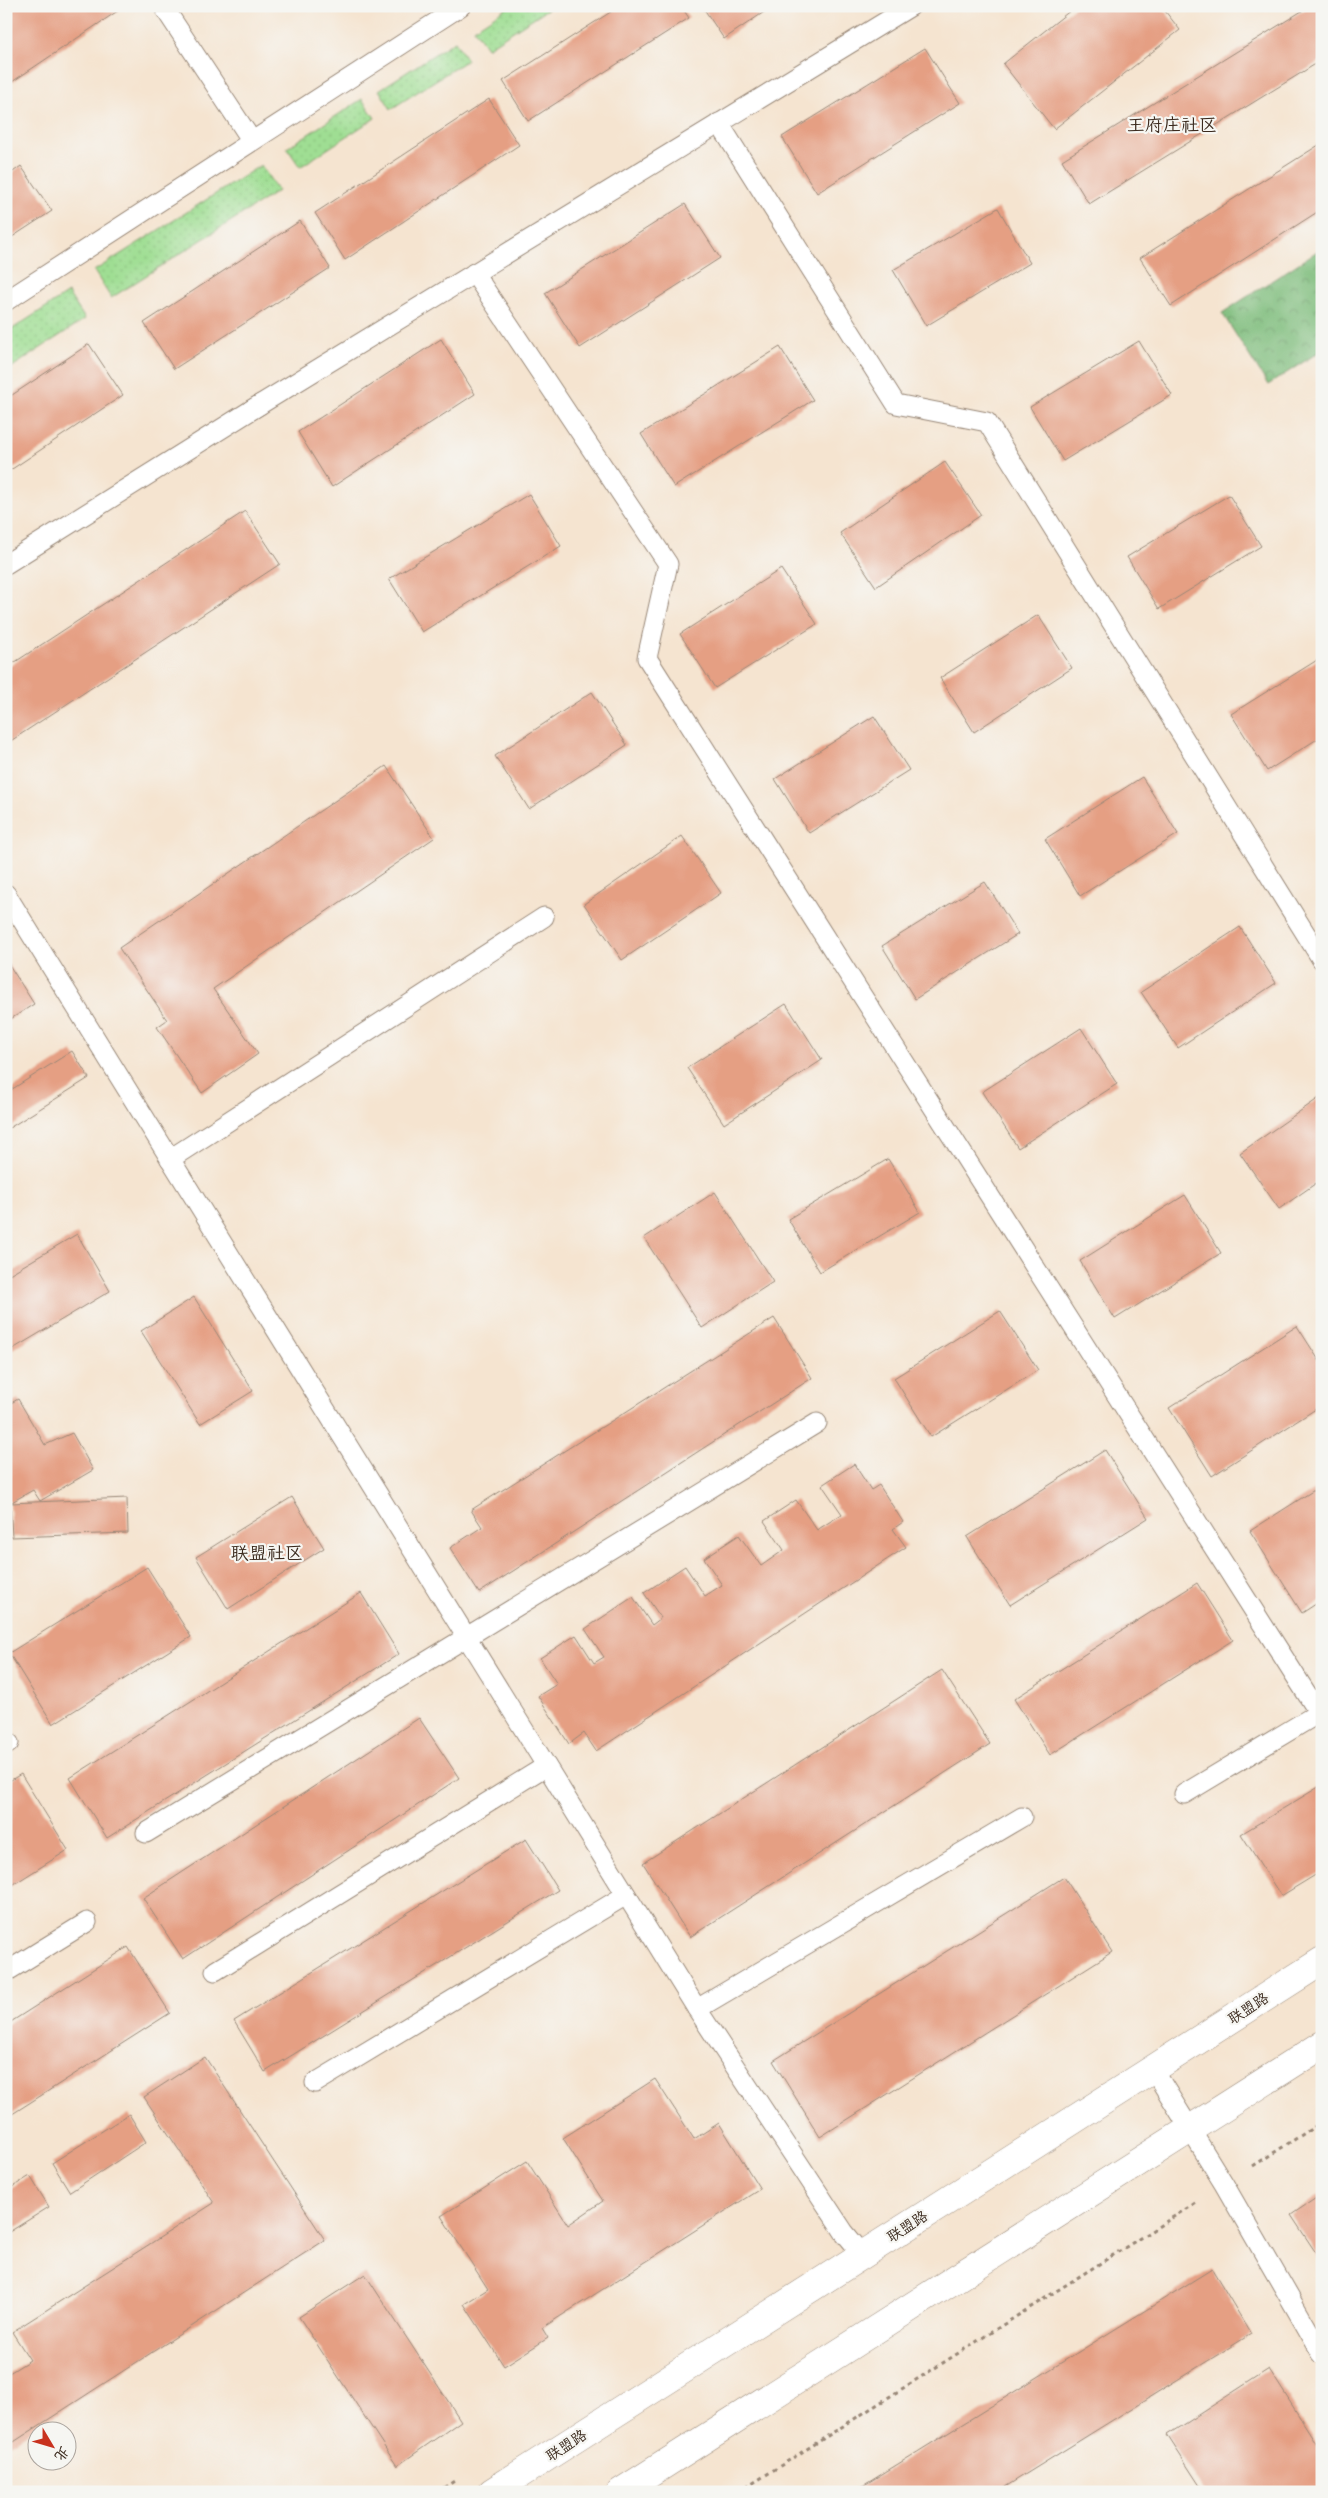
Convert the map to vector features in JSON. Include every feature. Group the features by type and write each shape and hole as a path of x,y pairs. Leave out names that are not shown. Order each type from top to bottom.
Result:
{"main road":[{"name":"联盟路","path":"492,2492 1322,1961"},
{"path":"621,2492 1322,2045"}],"lane":[{"path":"163,6 252,141"},
{"path":"6,301 461,6"},
{"path":"6,564 258,406 911,6"},
{"path":"719,123 896,404 986,422 1322,960"},
{"path":"474,273 668,564 647,658 1320,1712 1184,1794"},
{"path":"6,894 697,2009 844,2232 863,2255"},
{"path":"170,1159 544,917"},
{"path":"146,1833 817,1423"},
{"path":"215,1971 546,1766"},
{"path":"697,2009 1022,1817"},
{"path":"316,2083 626,1895"},
{"path":"6,1972 87,1922"},
{"path":"1153,2069 1224,2184 1320,2347"}],"path":[{"path":"739,2492 1322,2122"}],"green space":[{"path":"509,6 552,6 487,48 474,29"},
{"path":"455,41 467,60 391,109 379,90"},
{"path":"362,99 375,118 300,167 287,148"},
{"path":"261,165 278,191 111,298 94,271"},
{"path":"1322,248 1322,350 1268,385 1222,313"},
{"path":"68,293 85,319 6,371 6,333"}],"building":[{"path":"9,6 125,6 6,86 6,8"},
{"path":"620,6 681,6 689,18 528,121 503,81"},
{"path":"702,6 773,6 724,39"},
{"path":"1076,6 1161,6 1180,30 1054,129 1003,64"},
{"path":"1310,6 1322,6 1322,60 1089,204 1062,160"},
{"path":"925,48 960,103 817,193 782,137"},
{"path":"489,99 519,145 345,260 315,213"},
{"path":"1322,143 1322,209 1171,306 1140,258"},
{"path":"21,166 52,211 6,241 6,177"},
{"path":"685,204 720,258 580,348 545,293"},
{"path":"998,208 1030,263 926,326 893,270"},
{"path":"300,221 330,268 174,369 144,323"},
{"path":"441,339 475,394 332,487 298,432"},
{"path":"1139,341 1172,395 1063,461 1030,407"},
{"path":"89,344 123,395 6,473 6,399"},
{"path":"780,347 813,400 674,487 641,434"},
{"path":"945,462 981,515 876,587 840,533"},
{"path":"529,494 561,546 422,632 389,579"},
{"path":"1229,495 1261,546 1159,609 1127,557"},
{"path":"245,511 280,564 6,744 6,668"},
{"path":"781,569 817,624 715,688 680,634"},
{"path":"1038,615 1072,668 974,732 940,678"},
{"path":"1322,657 1322,736 1267,771 1231,714"},
{"path":"592,692 627,745 529,809 495,756"},
{"path":"874,716 909,770 809,833 775,779"},
{"path":"386,766 434,838 213,989 258,1054 202,1093 157,1027 167,1020 119,948"},
{"path":"1142,777 1178,834 1080,896 1045,839"},
{"path":"682,836 721,893 622,960 584,904"},
{"path":"985,882 1018,934 915,999 882,946"},
{"path":"1240,927 1276,983 1178,1048 1141,992"},
{"path":"6,960 34,1004 6,1022"},
{"path":"786,1004 822,1060 724,1124 687,1068"},
{"path":"1081,1028 1117,1084 1018,1148 982,1092"},
{"path":"72,1051 89,1078 6,1130 6,1093"},
{"path":"1322,1096 1322,1179 1279,1209 1240,1153"},
{"path":"888,1159 920,1212 820,1272 788,1219"},
{"path":"715,1192 773,1282 702,1328 644,1238"},
{"path":"1185,1195 1221,1253 1115,1319 1080,1261"},
{"path":"77,1234 110,1291 6,1353 6,1276"},
{"path":"194,1297 253,1391 200,1424 141,1331"},
{"path":"1000,1311 1038,1370 931,1437 894,1378"},
{"path":"774,1318 812,1378 479,1593 450,1548 482,1527 471,1510"},
{"path":"1297,1326 1322,1365 1322,1405 1212,1476 1169,1408"},
{"path":"18,1399 45,1445 72,1433 93,1470 40,1501 33,1490 10,1503 6,1497 6,1406"},
{"path":"1105,1450 1148,1518 1010,1605 967,1537"},
{"path":"854,1464 871,1490 879,1485 903,1522 893,1529 906,1547 596,1751 584,1733 569,1744 538,1696 557,1684 540,1658 576,1635 594,1663 604,1657 585,1629 633,1597 652,1625 661,1618 644,1593 685,1566 705,1596 722,1585 704,1558 739,1535 761,1566 784,1550 764,1521 796,1500 817,1530 842,1514 822,1485"},
{"path":"1322,1485 1322,1600 1302,1613 1250,1531"},
{"path":"292,1497 324,1548 228,1609 196,1557"},
{"path":"127,1498 128,1533 12,1537 10,1503"},
{"path":"147,1567 191,1637 53,1724 9,1653"},
{"path":"1197,1583 1233,1640 1050,1755 1014,1699"},
{"path":"361,1593 399,1654 107,1838 70,1778"},
{"path":"942,1670 990,1744 690,1937 643,1863"},
{"path":"419,1718 459,1778 183,1959 143,1898"},
{"path":"21,1774 68,1850 6,1889 6,1783"},
{"path":"1322,1785 1322,1871 1281,1896 1241,1834"},
{"path":"526,1839 558,1890 265,2072 234,2021"},
{"path":"1064,1877 1112,1952 820,2137 773,2061"},
{"path":"128,1947 170,2013 6,2118 6,2025"},
{"path":"205,2057 325,2240 48,2420 28,2420 28,2433 6,2447 6,2375 30,2360 12,2332 214,2203 144,2097"},
{"path":"655,2079 694,2139 719,2123 760,2189 542,2328 548,2338 504,2366 464,2304 488,2289 441,2216 527,2161 568,2225 603,2201 563,2138"},
{"path":"129,2114 146,2142 70,2192 52,2163"},
{"path":"30,2176 49,2207 6,2234 6,2191"},
{"path":"1322,2194 1322,2262 1291,2215"},
{"path":"1212,2269 1251,2334 997,2492 853,2492"},
{"path":"365,2274 461,2421 397,2466 299,2317"},
{"path":"1269,2369 1322,2452 1322,2492 1204,2492 1167,2435"}],"district":[{"name":"王府庄社区","path":"1172,124"},
{"name":"联盟社区","path":"267,1552"}]}
